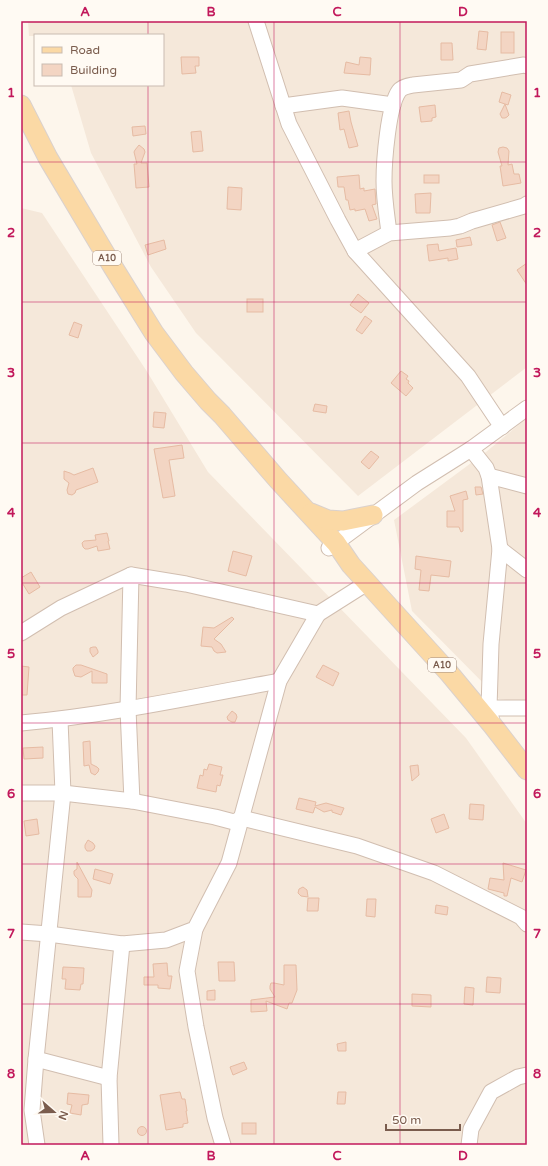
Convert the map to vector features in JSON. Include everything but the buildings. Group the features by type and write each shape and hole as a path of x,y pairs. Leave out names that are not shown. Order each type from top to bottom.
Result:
{"main road":[{"name":"A10","path":"21,105 48,158 113,267 154,333 184,373 309,513 340,558 351,565 449,673 494,726 527,770"},
{"name":"A10","path":"208,401 218,419 238,447 298,515 333,546"},
{"path":"309,513 328,520 343,521 373,515"}],"street":[{"path":"256,21 289,124 355,251 468,376 502,427"},
{"path":"389,233 384,182 387,136 393,105 400,90 406,87 461,80 470,74 524,65 527,66"},
{"path":"283,106 342,98 393,105"},
{"path":"355,251 389,233 460,226 527,204"},
{"path":"333,546 373,515 471,449 527,408"},
{"path":"471,449 486,468 489,476 500,549 491,644 489,708 494,726"},
{"path":"489,476 527,486"},
{"path":"500,549 527,570"},
{"path":"21,633 61,608 131,575 186,584 318,614"},
{"path":"131,575 128,709 132,801"},
{"path":"223,1145 215,1118 196,1027 187,971 195,929 230,863 279,681 318,614 367,583"},
{"path":"21,723 60,720 128,709 279,681"},
{"path":"489,708 527,708"},
{"path":"37,1145 32,1110 63,793 60,720"},
{"path":"21,793 63,793 132,801 234,822 242,818 357,846 434,873 521,917 527,924"},
{"path":"21,932 49,934 122,944 166,940 195,929"},
{"path":"110,1145 109,1078 122,944"},
{"path":"36,1059 109,1078"},
{"path":"470,1145 471,1129 491,1092 518,1077 527,1075"}],"shaded area":[{"path":"28,21 527,21 527,367 358,496 196,333 151,267 91,153 71,86 164,86 164,34 34,34 34,36 29,36"},
{"path":"21,208 42,213 146,370 208,472 466,738 527,824 527,1145 21,1145"},
{"path":"527,418 527,703 499,699 412,611 394,520 486,452"}]}
